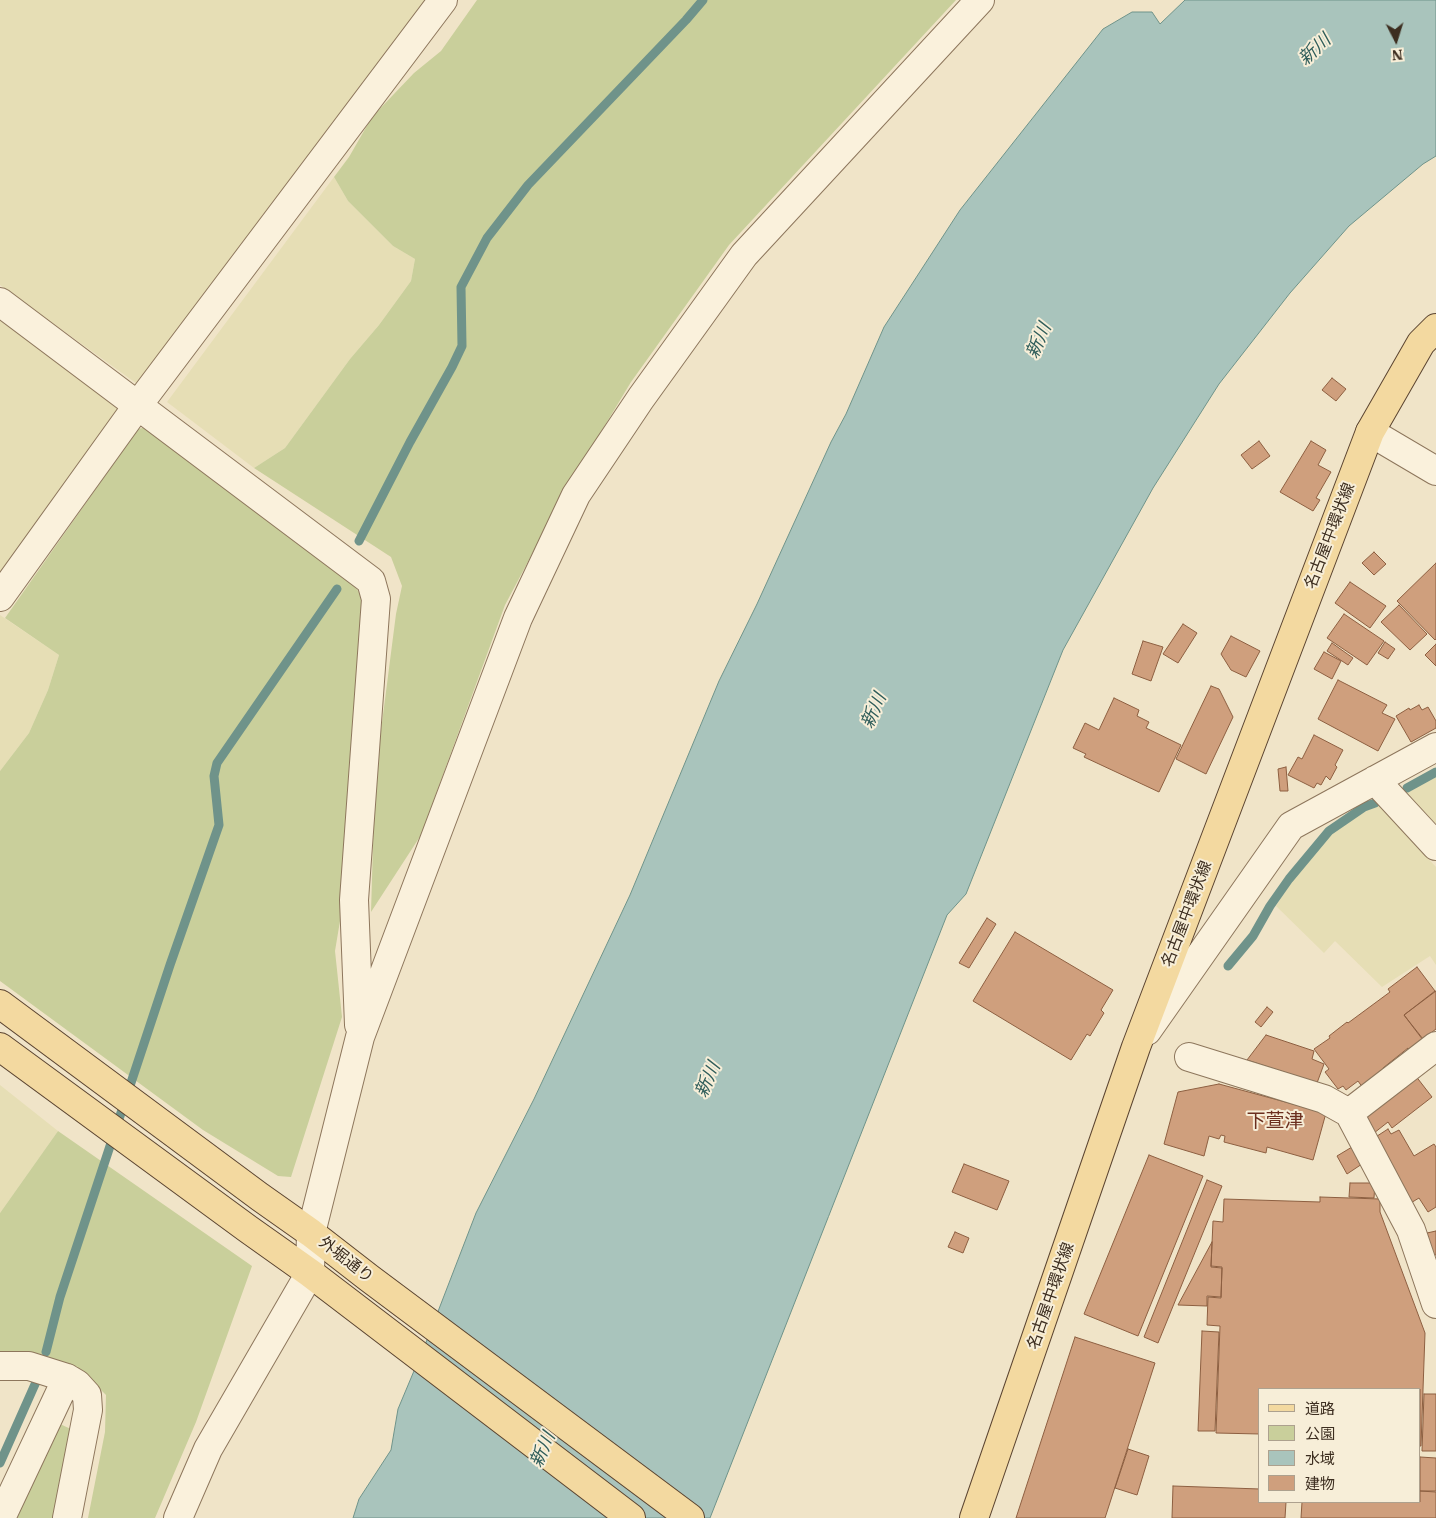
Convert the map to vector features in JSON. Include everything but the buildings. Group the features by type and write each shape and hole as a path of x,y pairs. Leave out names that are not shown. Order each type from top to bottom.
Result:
{"main road":[{"name":"名古屋中環状線","path":"974,1518 1136,1047 1370,432 1421,343 1436,328"},
{"name":"外堀通り","path":"0,1004 311,1233 690,1518"},
{"name":"外堀通り","path":"0,1047 310,1273 632,1518"}],"street":[{"path":"0,597 138,405 443,0"},
{"path":"178,1518 208,1449 310,1273 311,1233 360,1037 518,618 576,495 640,398 744,255 980,0"},
{"path":"0,302 372,581 376,599 354,900 360,1037"},
{"path":"1370,432 1436,471"},
{"path":"1136,1047 1291,826 1436,747"},
{"path":"1375,780 1436,846"},
{"path":"1349,1113 1436,1046"},
{"path":"1189,1057 1324,1099 1349,1113 1411,1230 1436,1304"},
{"path":"0,1366 29,1366 67,1378 78,1384 86,1396 88,1410 67,1518"},
{"path":"1,1518 67,1378"}],"shaded area":[{"path":"0,0 430,0 140,386 0,285"},
{"path":"334,177 348,201 393,246 415,259 411,281 379,325 350,359 285,448 254,468 167,402"},
{"path":"0,317 122,407 0,583"},
{"path":"0,615 59,655 48,690 29,733 0,771"},
{"path":"1436,776 1436,824 1406,793"},
{"path":"1379,806 1436,867 1436,965 1430,956 1382,987 1335,941 1324,953 1276,906 1291,882 1331,834 1367,810"},
{"path":"0,1085 58,1131 0,1213"}],"green space":[{"path":"477,0 956,0 729,245 631,382 566,490 505,605 421,835 371,912 375,777 396,614 402,586 391,557 254,468 285,448 350,359 379,325 411,281 415,259 393,246 348,201 334,177 349,157 372,117 414,73 441,51"},
{"path":"155,425 333,563 362,595 363,616 340,921 335,951 342,1017 291,1177 278,1176 203,1130 0,981 0,771 29,733 48,690 59,655 5,618 138,429"},
{"path":"58,1131 252,1266 196,1422 155,1518 88,1518 105,1432 106,1395 87,1376 0,1356 0,1213"},
{"path":"60,1424 75,1431 58,1518 17,1518"}],"water":[{"name":"新川","path":"1185,0 1436,0 1436,156 1423,164 1349,226 1290,293 1219,384 1153,488 1063,650 966,894 947,915 710,1518 353,1518 359,1499 391,1450 398,1409 476,1213 534,1099 630,895 719,681 757,604 831,442 846,414 884,327 960,210 1103,29 1132,12 1152,12 1160,24"}],"waterway":[{"path":"359,541 462,346 461,287 487,238 528,185 703,0"},
{"path":"46,1352 60,1297 170,965 219,825 214,776 217,763 337,589"},
{"path":"1407,788 1436,772"},
{"path":"1228,966 1253,936 1270,906 1289,879 1329,831 1364,807 1375,803"},
{"path":"0,1463 36,1382"}],"district":[{"name":"下萱津","path":"1275,1122"}]}
